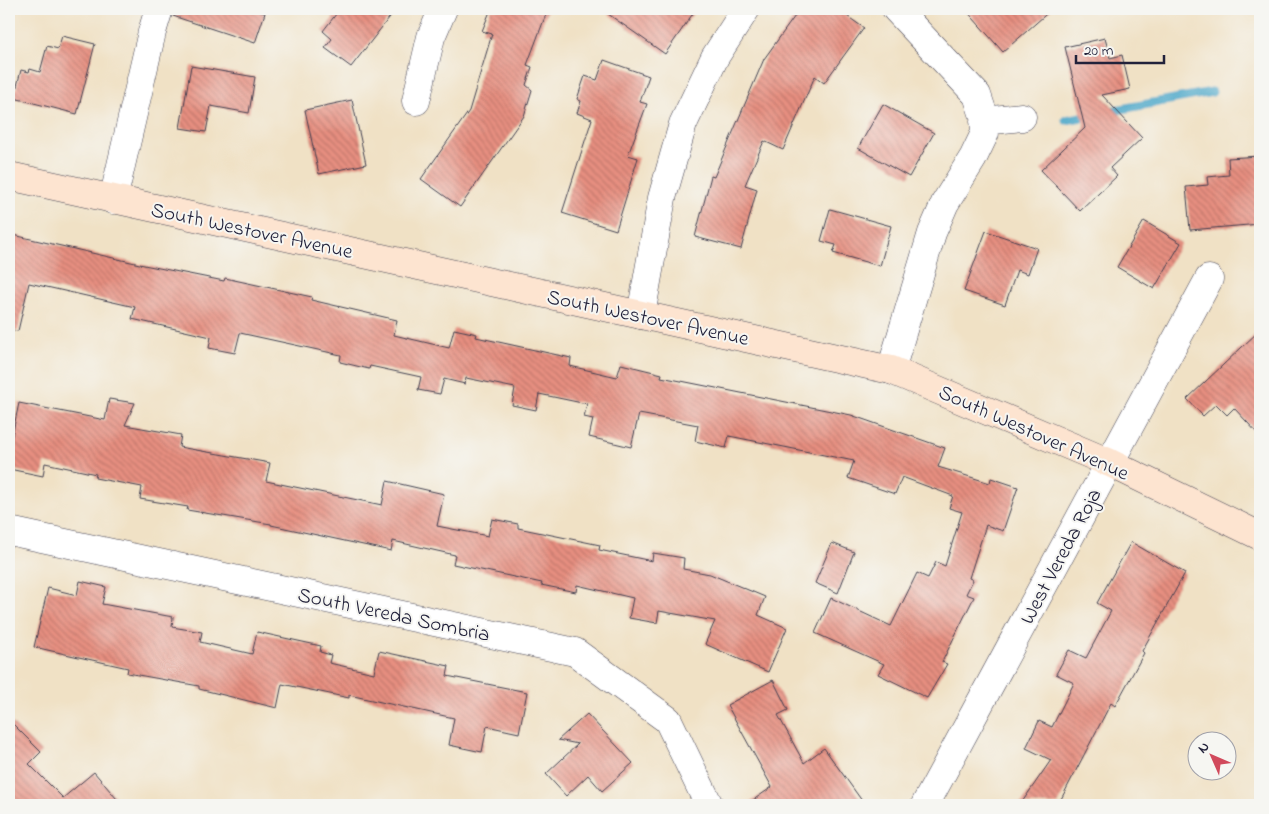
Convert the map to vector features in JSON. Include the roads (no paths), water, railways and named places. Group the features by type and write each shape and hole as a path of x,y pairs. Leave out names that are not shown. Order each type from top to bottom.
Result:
{"street":[{"path":"113,200 159,9"},
{"path":"416,101 432,37 443,9"},
{"path":"641,315 662,198 683,124 715,57 746,9"},
{"path":"891,370 932,233 944,203 973,158 985,132 984,118 977,95 896,9"},
{"path":"984,118 1022,117"},
{"name":"South Westover Avenue","path":"9,176 891,370 1110,463 1260,536"},
{"name":"West Vereda Roja","path":"925,805 1209,279"},
{"name":"South Vereda Sombria","path":"9,531 575,652 668,720 709,805"}],"waterway":[{"path":"1105,112 1212,92"},
{"path":"1066,120 1092,115"}]}
